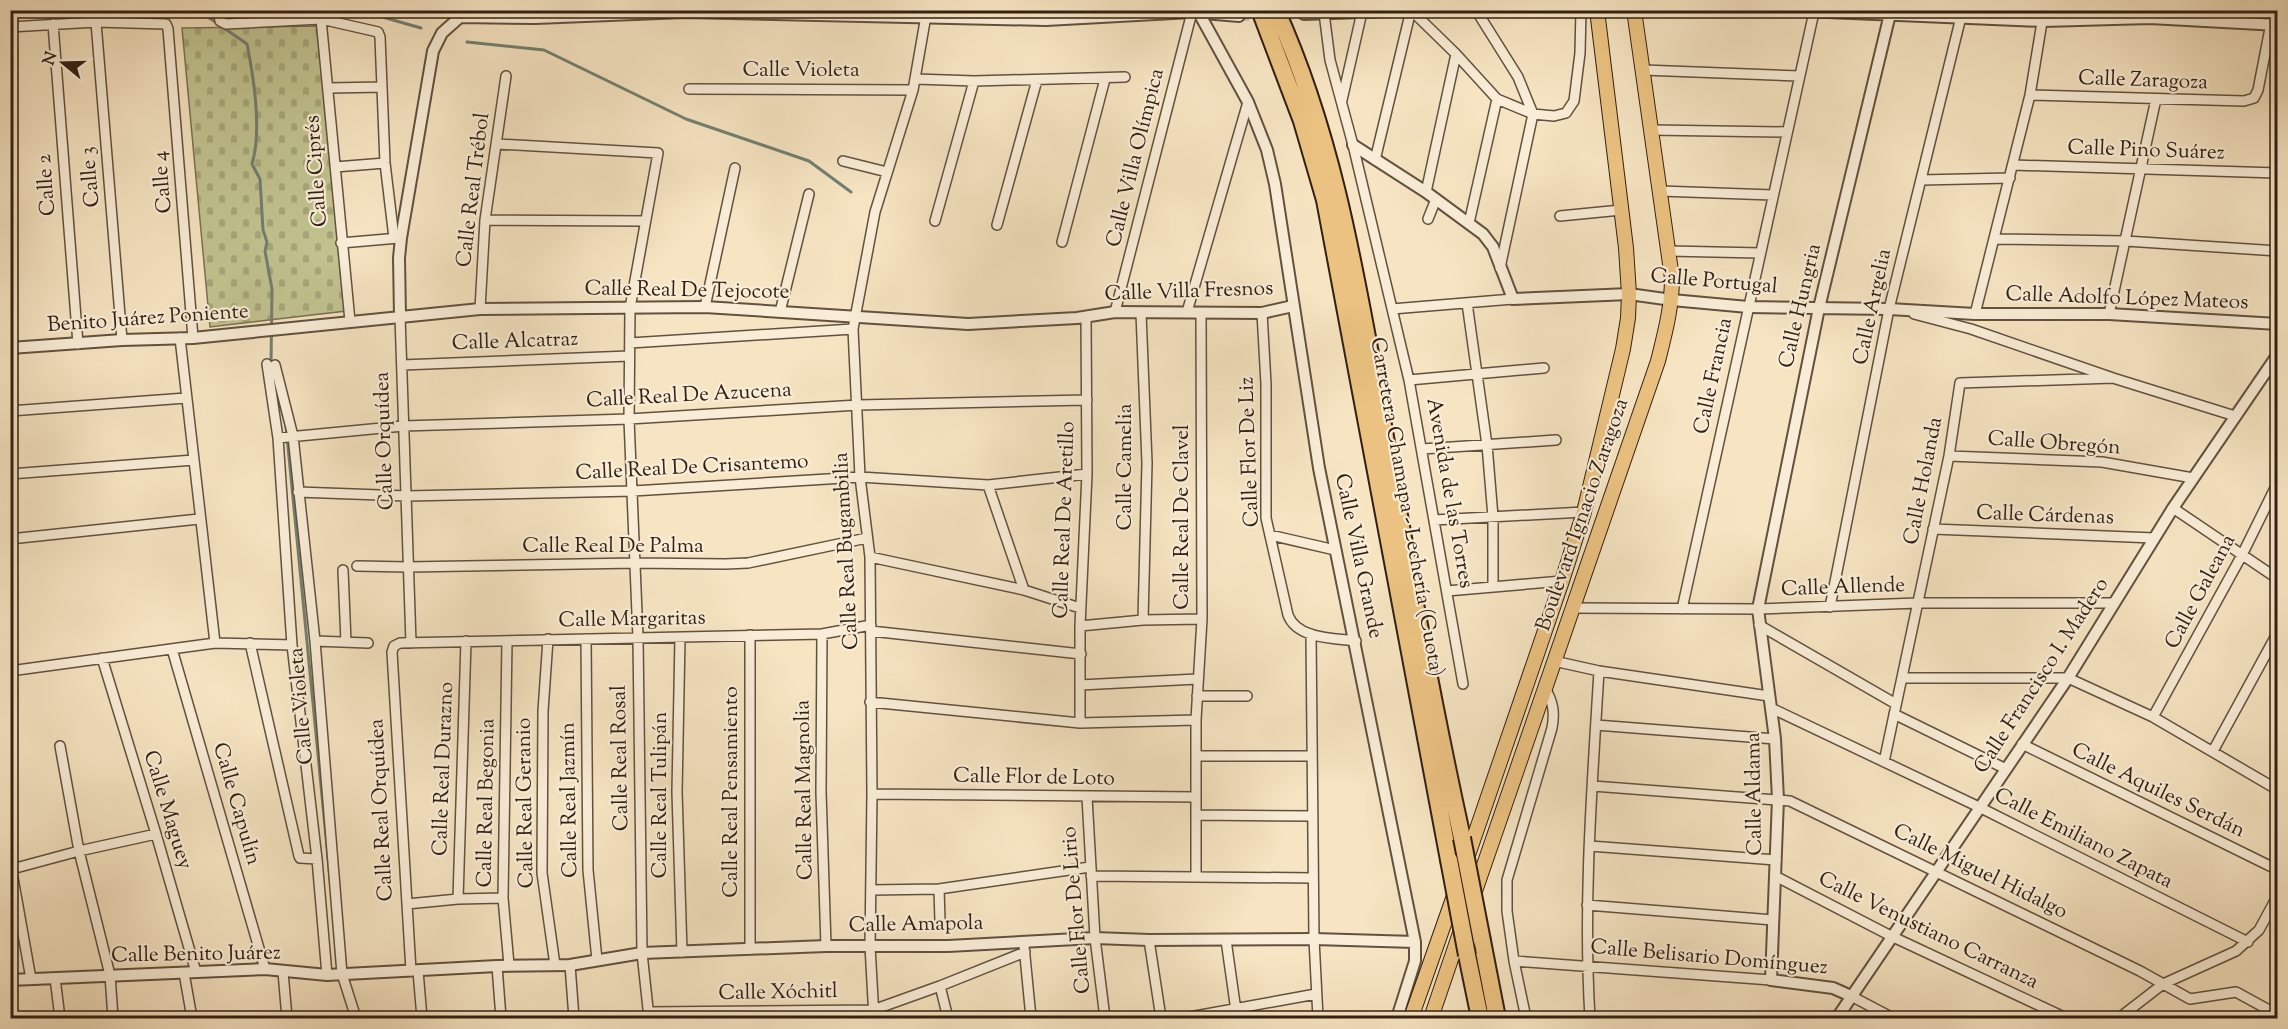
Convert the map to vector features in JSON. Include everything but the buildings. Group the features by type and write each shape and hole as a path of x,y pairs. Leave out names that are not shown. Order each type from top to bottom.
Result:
{"highway":[{"name":"Carretera Chamapa - Lechería (Cuota)","path":"1260,10 1302,121 1325,200 1480,1018"},
{"name":"Carretera Chamapa - Lechería (Cuota)","path":"1276,10 1316,114 1339,194 1365,321 1434,709 1497,1018"}],"main road":[{"name":"Boulevard Ignacio Zaragoza","path":"1411,1018 1584,512 1623,350 1629,294 1597,10"},
{"name":"Boulevard Ignacio Zaragoza","path":"1431,1018 1658,361 1672,300 1669,251 1634,10"}],"street":[{"name":"Calle 3","path":"95,10 122,340"},
{"path":"219,10 220,21 226,24 321,19 378,32 385,163 398,238"},
{"path":"1304,14 1418,10"},
{"path":"1476,10 1518,77 1533,114 1500,268"},
{"path":"1411,11 1456,54 1497,99 1533,114 1560,116 1566,113 1574,101 1581,10"},
{"path":"1780,10 1961,17 2150,14 2248,24 2274,24 2272,10"},
{"path":"398,238 433,51 442,33 450,23 460,17 685,11 991,15 1195,12 1239,15"},
{"path":"1375,160 1411,11"},
{"name":"Calle Villa Grande","path":"1195,12 1248,102 1267,150 1275,184 1293,306 1335,550 1356,641 1415,942 1415,961 1396,1018"},
{"name":"Calle Villa Olímpica","path":"1115,312 1195,12"},
{"name":"Avenida de las Torres","path":"1323,12 1330,60 1353,145 1409,380 1463,684"},
{"path":"1342,101 1362,12"},
{"name":"Calle Francia","path":"1682,609 1814,12"},
{"path":"913,90 927,14"},
{"name":"Calle Hungria","path":"1758,609 1819,308 1890,14"},
{"path":"1975,314 1996,239 2030,95 2044,16"},
{"name":"Calle Argelia","path":"1830,607 1921,180 1961,17"},
{"name":"Calle Ciprés","path":"321,19 350,321"},
{"name":"Calle 4","path":"96,22 166,24 168,29 193,338"},
{"path":"10,27 96,22"},
{"name":"Calle 2","path":"53,24 78,344"},
{"name":"Calle Zaragoza","path":"2030,95 2244,101 2254,98 2258,90 2274,24"},
{"path":"1426,192 1456,54"},
{"path":"1643,70 1799,76"},
{"name":"Calle Real Trébol","path":"480,309 485,220 507,76"},
{"path":"916,79 974,81 1125,77"},
{"path":"1062,242 1105,79"},
{"path":"998,225 1037,80"},
{"path":"935,221 974,81"},
{"path":"329,88 382,87"},
{"name":"Calle Violeta","path":"689,89 913,90"},
{"name":"Calle Real Bugambilia","path":"874,1014 870,946 872,794 870,557 860,477 854,324 875,212 913,90"},
{"path":"1469,223 1497,99"},
{"path":"2109,314 2156,99"},
{"path":"1187,312 1248,102"},
{"path":"1651,130 1787,132"},
{"name":"Calle Real Rosal","path":"497,144 658,153 659,158 630,308 629,356 629,419 638,638 642,953 648,1015"},
{"path":"1353,145 1426,192 1483,234 1493,247 1513,299"},
{"path":"843,161 887,172"},
{"path":"335,167 385,163"},
{"name":"Calle Pino Suárez","path":"2013,165 2277,173"},
{"path":"705,307 735,168"},
{"path":"1921,180 2010,178"},
{"path":"1660,191 1773,195"},
{"path":"780,312 809,194"},
{"path":"1428,219 1436,199"},
{"path":"1560,216 1621,210"},
{"path":"485,220 645,221"},
{"path":"341,243 398,238"},
{"name":"Calle Orquídea","path":"398,238 411,643"},
{"path":"1996,239 2126,241 2277,251"},
{"path":"1669,251 1760,254"},
{"path":"1392,309 1513,299 1629,294"},
{"name":"Calle Portugal","path":"1629,294 1748,307 1893,309 1975,314"},
{"path":"1467,303 1487,445 1493,517 1493,587"},
{"name":"Calle Villa Fresnos","path":"1086,318 1115,312 1262,313 1293,306"},
{"name":"Calle Real De Tejocote","path":"288,327 480,309 705,307 780,312 854,324 968,324 1086,318"},
{"path":"1893,309 1971,328 2113,378 2235,416"},
{"name":"Calle Camelia","path":"1141,313 1147,463 1143,620"},
{"name":"Calle Real De Clavel","path":"1196,876 1196,720 1202,619 1201,313"},
{"name":"Calle Flor De Liz","path":"1262,313 1266,384 1266,518 1291,623 1299,631 1311,634"},
{"name":"Calle Adolfo López Mateos","path":"1975,314 2109,314 2277,324"},
{"name":"Calle Real De Aretillo","path":"1080,723 1080,608 1087,474 1086,318"},
{"path":"630,343 854,324"},
{"name":"Benito Juárez Poniente","path":"10,348 122,340 193,338 288,327"},
{"path":"180,338 215,643"},
{"name":"Calle Francisco I. Madero","path":"1837,1018 2068,678 2173,508 2277,354"},
{"name":"Calle Alcatraz","path":"402,364 629,356"},
{"name":"Calle Violeta","path":"286,437 271,364 298,492 315,641 331,925 342,974 356,1018"},
{"path":"1409,380 1544,368"},
{"name":"Calle Holanda","path":"1884,762 1949,456 1960,383 2113,378"},
{"path":"10,411 186,398"},
{"name":"Calle Real De Azucena","path":"286,437 403,426 629,419 858,405 1087,400"},
{"path":"286,437 292,645 317,859 331,925 327,975"},
{"path":"1422,449 1556,440"},
{"name":"Calle Obregón","path":"1949,456 2093,461 2193,478"},
{"path":"10,474 194,460"},
{"name":"Calle Real De Crisantemo","path":"298,492 407,496 633,491 860,477 988,485 1087,474"},
{"name":"Calle Galeana","path":"2152,717 2242,555 2277,482"},
{"path":"988,485 1024,590"},
{"path":"2173,508 2277,579"},
{"path":"1434,520 1584,512"},
{"path":"10,539 199,519"},
{"name":"Calle Cárdenas","path":"1933,529 2154,538"},
{"path":"1269,535 1335,550"},
{"name":"Calle Real De Palma","path":"357,566 748,563 867,538"},
{"path":"870,557 1024,590 1080,608"},
{"path":"343,570 346,642"},
{"path":"1447,591 1562,581"},
{"name":"Calle Allende","path":"1573,608 1758,609 1917,603 2114,603"},
{"name":"Calle Aldama","path":"1758,609 1772,708 1778,799 1771,980"},
{"path":"1080,626 1143,620 1202,619"},
{"path":"1759,625 1895,709 2006,769"},
{"name":"Calle Margaritas","path":"394,646 400,643 466,641 822,634 871,628 1081,654"},
{"path":"2213,751 2277,632"},
{"name":"Calle Real Magnolia","path":"822,634 821,792 826,946"},
{"path":"1318,1018 1314,939 1311,634 1356,641"},
{"name":"Calle Real Pensamiento","path":"750,635 750,949"},
{"name":"Calle Real Tulipán","path":"680,638 677,792 682,952"},
{"name":"Calle Real Geranio","path":"548,639 543,711 542,873 555,965"},
{"name":"Calle Real Jazmín","path":"586,639 588,870 597,960"},
{"path":"315,641 368,643"},
{"name":"Calle Real Durazno","path":"458,898 466,641"},
{"name":"Calle Real Begonia","path":"507,641 503,898 509,965"},
{"path":"10,671 215,643 292,645"},
{"path":"249,643 299,856 317,859"},
{"name":"Calle Real Orquídea","path":"394,646 392,652 407,904 414,971"},
{"name":"Calle Capulín","path":"172,649 265,969"},
{"name":"Calle Maguey","path":"102,658 156,834 190,972 192,1018"},
{"path":"1554,661 1599,671 1769,696"},
{"path":"1590,1018 1587,905 1599,671"},
{"path":"1902,678 2068,678 2152,717 2276,786"},
{"path":"1080,685 1197,679"},
{"path":"1526,1018 1514,961 1507,911 1508,880 1555,714 1552,699 1545,688"},
{"path":"1197,696 1247,696"},
{"path":"870,702 1080,723 1196,720"},
{"name":"Calle Emiliano Zapata","path":"1772,708 1979,807 2248,942"},
{"path":"1596,725 1775,739"},
{"name":"Calle Aquiles Serdán","path":"2022,744 2277,870"},
{"path":"60,746 79,851 110,975 113,1018"},
{"path":"1196,756 1312,756"},
{"name":"Calle Miguel Hidalgo","path":"1593,786 1778,799 1802,805 2140,970 2190,999 2236,992 2277,1015"},
{"name":"Calle Flor de Loto","path":"872,794 1087,798 1196,797"},
{"name":"Calle Flor De Lirio","path":"1087,798 1095,938 1105,1018"},
{"path":"1196,815 1313,816"},
{"path":"32,979 11,865 156,834"},
{"path":"1590,846 1776,860"},
{"path":"871,890 939,889 1090,871 1313,878"},
{"name":"Calle Venustiano Carranza","path":"1775,876 1891,936 2066,1018"},
{"path":"939,889 940,921"},
{"path":"2119,1018 2163,984 2225,958 2248,942 2259,930 2277,895"},
{"path":"407,904 458,898 503,898"},
{"path":"1587,905 1773,920"},
{"name":"Calle Amapola","path":"414,971 509,965 570,965 642,953 826,946 1024,947 1095,938 1415,942"},
{"path":"1149,940 1161,1018"},
{"path":"1226,940 1236,1014"},
{"path":"1024,947 1031,1018"},
{"name":"Calle Xóchitl","path":"648,1015 874,1014 1024,947"},
{"name":"Calle Belisario Domínguez","path":"1514,961 1771,980 1833,988 1893,1018"},
{"path":"570,965 574,1018"},
{"path":"497,966 501,1018"},
{"name":"Calle Benito Juárez","path":"10,980 265,969 327,975 414,971"},
{"path":"414,971 422,1018"},
{"path":"284,972 287,1018"},
{"path":"55,978 60,1018"},
{"path":"940,986 948,1018"},
{"path":"1184,1018 1236,1014 1316,994"}],"green space":[{"path":"321,26 346,311 210,327 182,28"}],"waterway":[{"path":"194,10 247,44 257,121 252,164 260,179 263,230 267,242 265,251 272,289 271,364"},
{"path":"358,10 421,28"},
{"path":"467,42 544,50 686,119 809,161 851,192"},
{"path":"282,411 286,426 331,888"}],"tunnel":[{"path":"1239,16 1304,14"}]}
